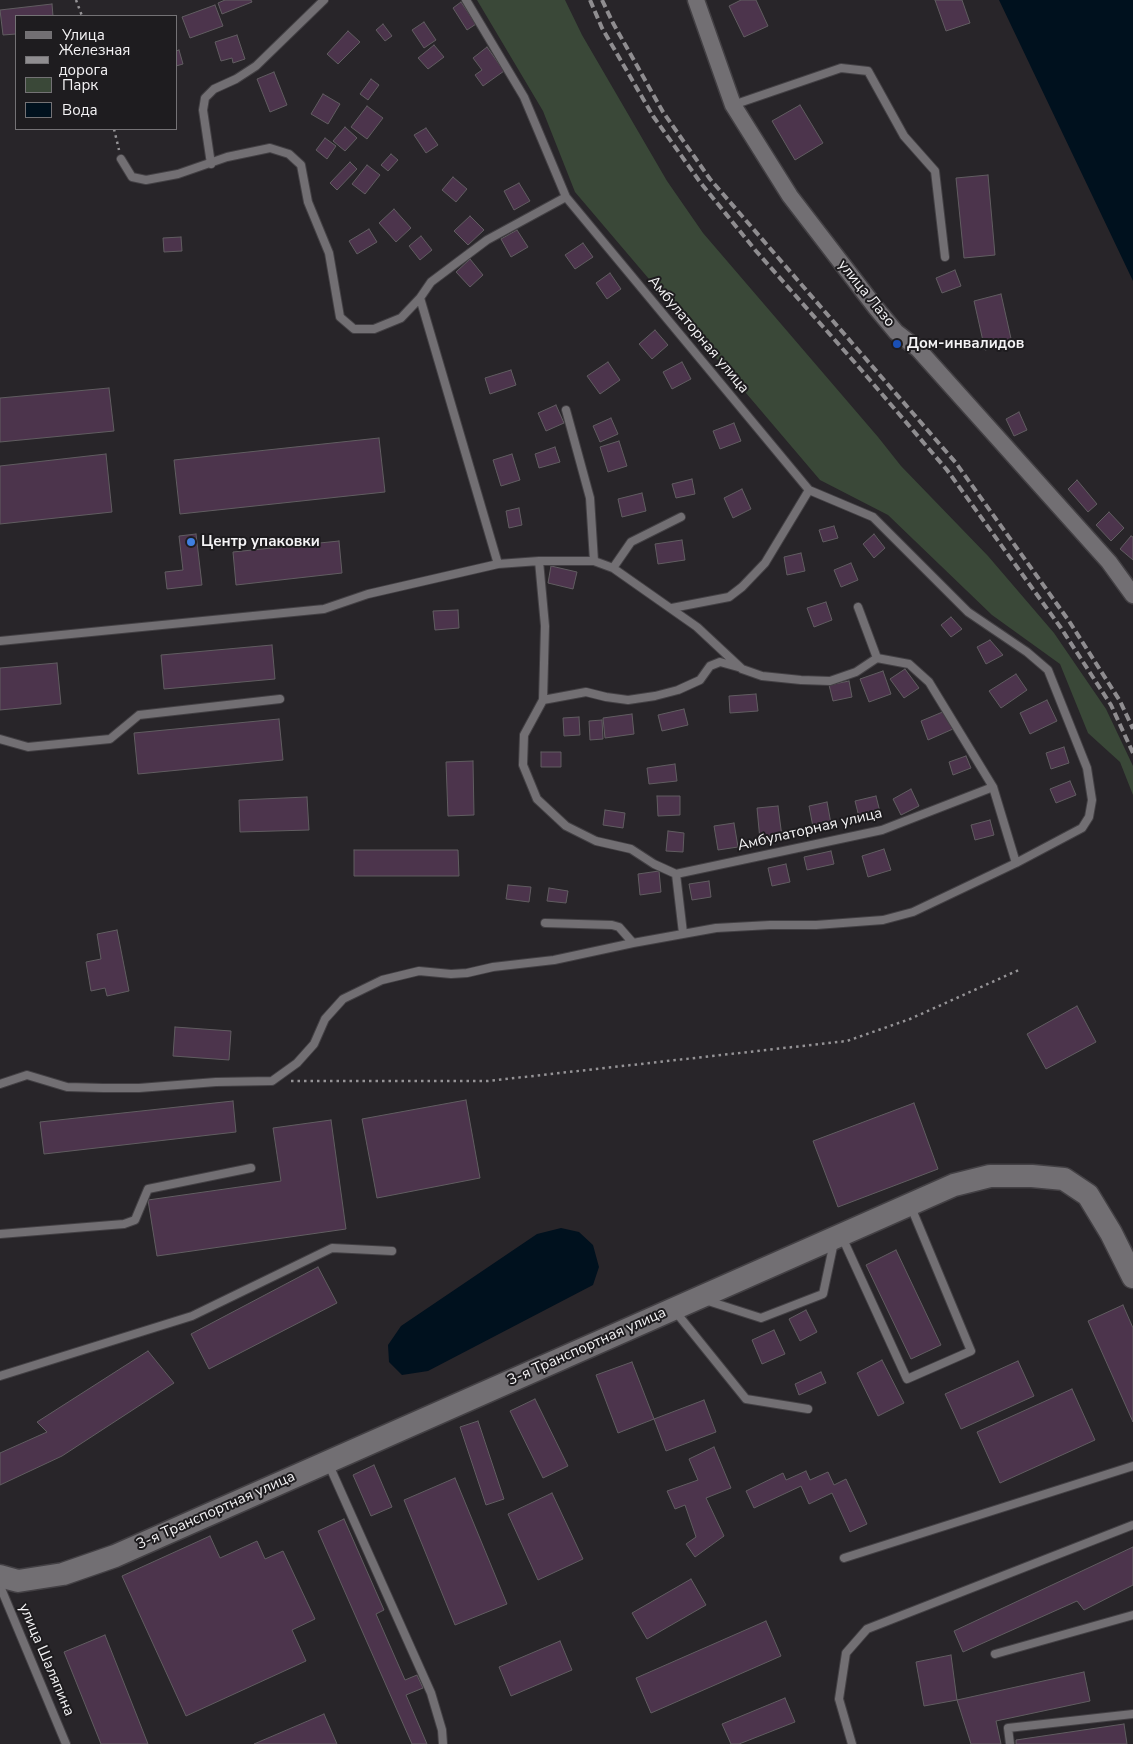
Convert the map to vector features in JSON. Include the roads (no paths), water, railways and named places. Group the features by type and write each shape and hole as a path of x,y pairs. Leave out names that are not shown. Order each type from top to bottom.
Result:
{"street":[{"name":"улица Лазо","path":"696,0 733,105 790,196 896,332 918,349 1109,562 1133,595"},
{"name":"3-я Транспортная улица","path":"0,1576 18,1581 63,1574 115,1556 954,1185 990,1176 1032,1176 1064,1179 1088,1194 1111,1233 1133,1277"}],"lane":[{"path":"211,164 203,110 205,98 214,89 236,79 256,66 324,0"},
{"name":"Амбулаторная улица","path":"0,1084 27,1075 67,1087 103,1088 140,1088 216,1082 272,1081 297,1063 314,1044 326,1019 343,999 382,980 419,971 452,974 468,973 493,967 554,960 716,928 816,925 883,920 913,912 1016,863 1082,828 1089,817 1092,800 1087,768 1048,670 1027,652 968,612 873,518 809,490 566,197 524,97 466,0"},
{"path":"733,105 841,68 868,71 904,136 935,171 945,256"},
{"path":"121,159 132,177 146,180 178,174 226,158 270,148 289,154 301,165 308,202 329,253 340,317 354,329 374,329 401,318 420,298 431,282 487,240 566,197"},
{"path":"420,298 498,564"},
{"path":"566,410 590,498 594,561"},
{"path":"672,608 729,597 742,587 765,563 809,490"},
{"path":"613,568 631,542 681,517"},
{"path":"539,561 545,626 543,700 524,735 523,765 537,799 566,826 596,841 631,849 654,864 676,874 683,933"},
{"path":"0,641 324,609 368,594 498,564 539,561 594,561 613,568 672,608 697,627 742,669"},
{"path":"858,607 877,658"},
{"path":"543,700 586,692 628,700 678,690 700,680 710,666 720,662 762,676 830,681 856,672 877,658 909,664 930,682 993,787 1016,863"},
{"path":"0,738 28,746 110,739 139,714 280,699"},
{"name":"Амбулаторная улица","path":"676,874 882,830 993,787"},
{"path":"545,923 612,925 619,927 633,943"},
{"path":"0,1234 124,1224 135,1220 148,1189 251,1168"},
{"path":"838,1236 907,1379 972,1351 910,1205"},
{"path":"699,1298 761,1318 823,1294 838,1236"},
{"path":"0,1376 192,1316 332,1248 392,1251"},
{"path":"674,1309 746,1400 808,1409"},
{"path":"327,1462 431,1693 442,1730 443,1744"},
{"path":"844,1558 1133,1466"},
{"path":"852,1744 839,1699 846,1653 867,1629 1133,1525"},
{"name":"улица Шаляпина","path":"0,1586 66,1744"},
{"path":"995,1654 1133,1615"},
{"path":"1010,1744 1008,1728 1133,1714"}],"water":[{"path":"999,0 1133,0 1133,281"},
{"path":"561,1228 579,1232 593,1245 599,1267 593,1285 428,1371 402,1375 389,1362 388,1345 401,1326 537,1234"}],"railway":[{"path":"590,0 602,28 653,116 700,182 756,251 947,470 1061,628 1111,705 1133,753"},
{"path":"602,0 663,112 710,179 956,463 1069,621 1120,701 1133,729"}],"place":[{"name":"Дом-инвалидов","path":"897,344"},
{"name":"Центр упаковки","path":"191,542"}]}
